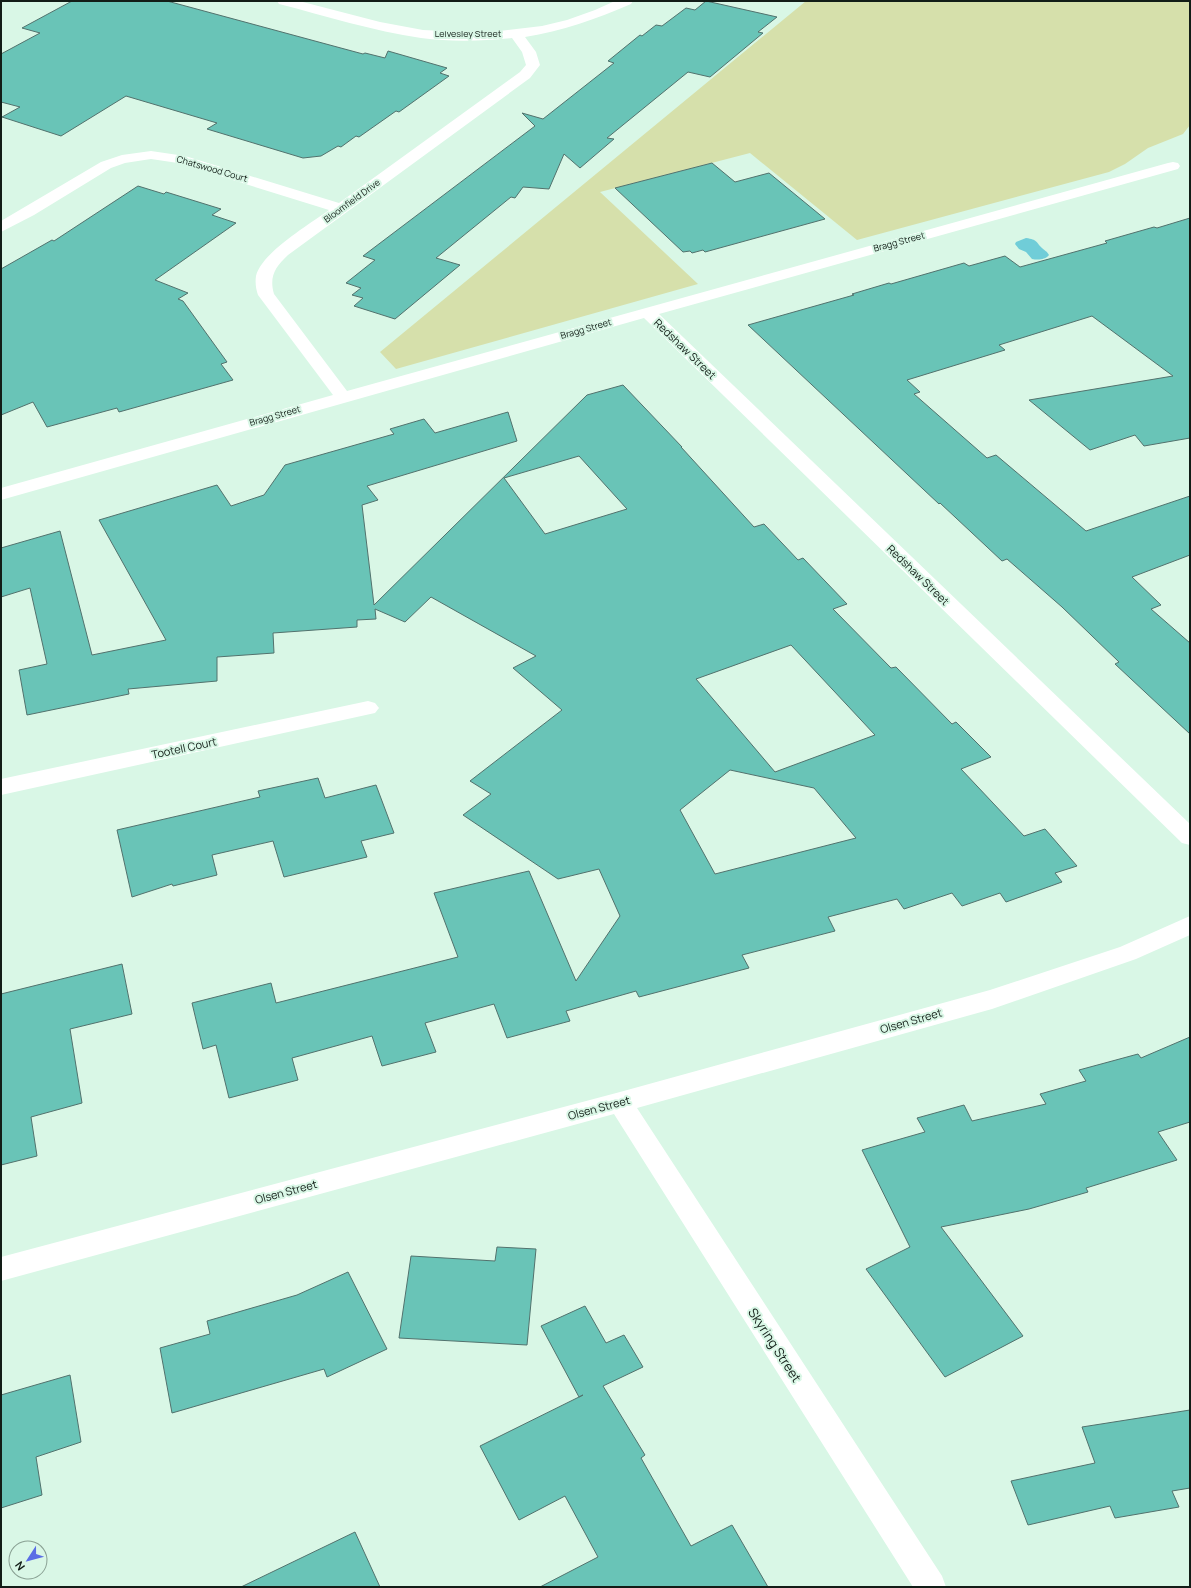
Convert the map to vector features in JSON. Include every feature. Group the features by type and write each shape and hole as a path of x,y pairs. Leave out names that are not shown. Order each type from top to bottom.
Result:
{"street":[{"name":"Leivesley Street","path":"284,1 394,29 449,36 515,34 587,18 626,1"},
{"name":"Bloomfield Drive","path":"343,397 266,296 262,286 264,274 270,263 282,252 525,76 533,65 532,60 529,51 515,34"},
{"name":"Chatswood Court","path":"1,227 29,212 95,170 122,159 136,150 180,159 342,209"},
{"name":"Bragg Street","path":"1,494 646,312 1173,166"},
{"name":"Redshaw Street","path":"646,312 1190,837"},
{"name":"Tootell Court","path":"1,788 368,708"},
{"name":"Olsen Street","path":"1,1269 620,1102 992,999 1128,953 1190,925"},
{"name":"Skyring Street","path":"620,1102 931,1587"}],"green space":[{"path":"806,1 1190,1 1190,125 1183,134 1148,148 1125,164 1109,172 857,240 750,153 600,192 698,284 396,369 380,352"}],"water":[{"path":"1026,238 1036,241 1049,255 1046,258 1037,260 1032,259 1026,252 1019,249 1015,244 1016,242"}],"building":[{"path":"72,1 167,1 363,54 365,53 385,58 388,51 447,68 440,73 449,76 399,112 396,111 359,137 356,136 341,147 338,146 321,156 303,158 207,129 217,123 126,96 61,136 2,117 20,107 1,102 1,54 40,33 22,28"},
{"path":"706,1 777,17 758,32 763,33 710,77 688,72 607,138 614,139 580,168 564,154 549,189 523,187 515,198 511,197 436,258 460,265 395,319 354,306 363,298 352,295 361,288 346,283 375,260 363,256 535,126 522,113 543,119 614,63 608,61 640,35 642,36 656,25 662,26 686,8 695,10"},
{"path":"712,163 735,182 769,173 825,219 705,252 703,250 692,253 690,251 683,252 615,188"},
{"path":"138,186 164,194 166,192 221,209 212,215 236,223 155,280 188,293 178,299 183,301 227,362 221,364 233,380 119,412 117,408 47,427 33,402 1,415 1,269 52,240 54,241"},
{"path":"1190,218 1190,438 1144,446 1135,435 1090,450 1029,400 1173,376 1092,316 999,345 1005,350 907,380 920,392 914,394 987,458 996,455 1086,531 1190,496 1190,555 1132,577 1161,605 1151,609 1190,643 1190,734 1115,664 1119,662 1062,607 1007,559 1002,561 748,325 854,295 852,294 889,283 891,284 964,263 969,266 1005,256 1020,267 1107,243 1105,241"},
{"path":"623,385 682,447 754,527 764,524 798,560 803,558 847,604 833,609 891,668 896,667 952,724 956,722 991,757 961,769 1024,836 1045,829 1077,866 1055,873 1062,882 1006,902 1000,893 962,906 952,893 904,909 897,899 828,917 835,931 742,955 749,968 639,997 636,991 566,1011 570,1021 507,1038 494,1004 425,1023 436,1052 382,1066 372,1036 292,1058 298,1080 229,1098 216,1045 203,1049 192,1003 271,983 276,1003 458,957 434,893 529,871 576,981 620,916 599,869 558,879 463,815 491,794 470,781 562,710 513,668 536,656 431,597 405,622 375,609 376,619 357,620 357,627 273,633 274,653 217,657 217,681 128,689 129,694 27,715 19,670 47,664 30,588 1,597 1,548 60,531 92,655 166,640 99,520 217,485 231,506 264,495 285,465 394,434 390,429 424,419 435,433 508,412 517,441 367,486 378,500 362,505 374,605 587,395","holes":["579,456 627,509 545,534 504,478","791,645 875,735 775,772 696,679","730,770 814,788 856,838 715,874 680,810"]},
{"path":"318,778 325,798 376,785 394,833 361,841 367,857 284,877 273,841 212,855 217,875 173,886 172,884 132,897 117,830 260,797 258,791"},
{"path":"122,964 132,1014 70,1029 82,1103 31,1117 37,1156 1,1165 1,994"},
{"path":"1190,1037 1190,1122 1158,1132 1177,1160 1086,1188 1088,1192 1029,1209 941,1227 1023,1336 945,1377 866,1269 910,1247 862,1150 925,1132 917,1118 964,1105 972,1121 1046,1104 1040,1094 1086,1081 1079,1070 1138,1054 1141,1058"},
{"path":"497,1247 536,1249 527,1345 399,1338 411,1256 495,1261"},
{"path":"348,1272 387,1349 327,1377 324,1369 172,1413 160,1348 210,1334 207,1321 297,1295"},
{"path":"585,1306 606,1343 624,1335 643,1367 603,1386 645,1455 641,1458 691,1546 732,1525 768,1587 540,1587 598,1557 565,1496 519,1520 480,1446 579,1397 541,1326"},
{"path":"70,1375 81,1442 36,1457 42,1495 1,1508 1,1395"},
{"path":"1190,1410 1190,1488 1172,1491 1179,1507 1115,1518 1110,1506 1028,1525 1011,1481 1095,1463 1082,1427"},
{"path":"355,1532 380,1587 241,1587"}]}
